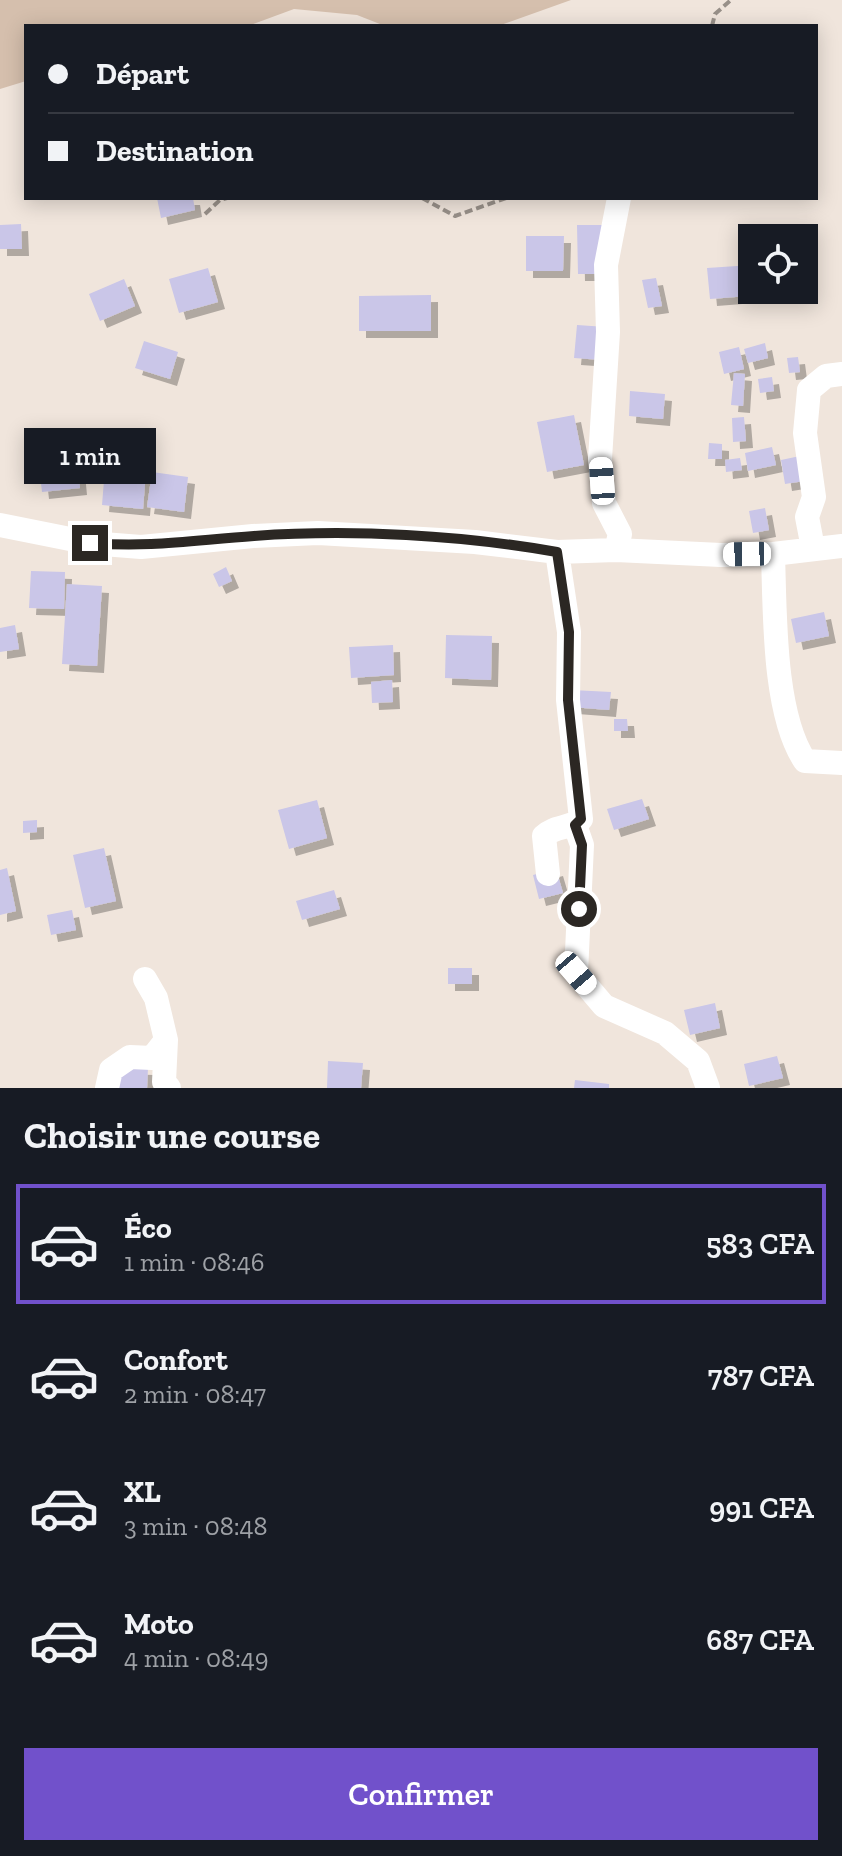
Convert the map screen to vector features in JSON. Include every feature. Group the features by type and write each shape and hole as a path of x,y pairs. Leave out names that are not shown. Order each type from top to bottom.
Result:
{"street":[{"path":"616,550 620,534 604,503 600,459 608,332 606,265 619,200"},
{"path":"813,548 807,517 814,497 805,433 809,390 826,376 842,374"},
{"path":"0,525 90,543 141,547 318,533 461,541 557,552 616,550 773,554 842,546"},
{"path":"548,874 544,836 549,831 575,825 581,819 568,700 569,632 557,552"},
{"path":"773,554 777,659 793,744 805,761 842,763"},
{"path":"575,825 582,845 576,973 604,1006 665,1033 698,1061 708,1088"},
{"path":"145,979 156,998 166,1040 164,1082 169,1088"},
{"path":"107,1088 111,1070 130,1057 152,1058 166,1040"}],"path":[{"path":"712,24 715,14 731,0"},
{"path":"205,214 220,200"},
{"path":"426,200 455,216 500,200"}],"shaded area":[{"path":"0,0 571,0 504,24 380,24 357,15 294,9 253,24 24,24 24,82 0,89"}],"building":[{"path":"157,200 193,200 195,210 161,218"},
{"path":"21,224 22,249 0,249 0,225"},
{"path":"577,225 604,225 605,274 578,274"},
{"path":"526,236 564,236 563,271 526,271"},
{"path":"738,266 738,297 710,299 707,268"},
{"path":"208,268 218,302 179,313 169,279"},
{"path":"656,278 662,306 648,308 642,280"},
{"path":"124,279 135,306 100,321 89,294"},
{"path":"431,295 431,331 359,331 359,296"},
{"path":"577,325 606,327 603,360 574,358"},
{"path":"144,341 178,352 170,379 135,368"},
{"path":"765,343 768,358 748,363 744,349"},
{"path":"739,347 744,369 724,374 719,352"},
{"path":"798,357 800,372 789,373 787,358"},
{"path":"734,373 745,374 743,406 731,405"},
{"path":"772,377 774,391 760,393 758,379"},
{"path":"630,391 665,394 663,419 629,416"},
{"path":"574,415 584,465 547,472 537,422"},
{"path":"744,417 746,441 733,442 732,418"},
{"path":"75,436 80,488 42,492 36,440"},
{"path":"709,443 722,444 722,459 708,459"},
{"path":"772,447 776,465 748,471 745,453"},
{"path":"800,456 804,481 785,484 781,460"},
{"path":"740,458 742,470 726,472 725,460"},
{"path":"105,468 146,472 143,509 102,505"},
{"path":"152,472 188,477 184,512 147,507"},
{"path":"765,508 769,530 753,533 749,511"},
{"path":"226,567 232,581 219,587 213,574"},
{"path":"31,571 65,572 64,609 29,608"},
{"path":"67,584 102,586 97,666 62,664"},
{"path":"824,612 829,636 796,643 791,619"},
{"path":"15,625 19,649 0,652 0,628"},
{"path":"446,635 492,636 491,680 445,678"},
{"path":"393,645 394,675 351,678 349,647"},
{"path":"392,680 393,702 372,703 371,682"},
{"path":"572,690 611,692 609,710 571,707"},
{"path":"614,719 627,719 628,731 614,731"},
{"path":"642,799 649,819 614,830 607,809"},
{"path":"317,800 327,838 289,849 278,810"},
{"path":"37,820 37,832 23,833 23,821"},
{"path":"104,848 116,901 85,908 73,855"},
{"path":"7,868 16,911 0,915 0,870"},
{"path":"556,869 563,893 539,899 533,875"},
{"path":"334,890 340,909 302,920 296,901"},
{"path":"72,910 76,930 51,935 47,915"},
{"path":"448,968 472,968 472,984 448,984"},
{"path":"715,1003 720,1028 690,1035 684,1010"},
{"path":"777,1056 783,1078 749,1086 744,1064"},
{"path":"328,1061 363,1063 361,1088 327,1088"},
{"path":"109,1067 148,1068 147,1088 108,1088"},
{"path":"575,1080 609,1084 609,1088 574,1088"}],"route":[{"path":"90,543 141,547 318,533 403,536 557,552 569,632 568,700 581,819 575,825 582,845 579,909"}]}
